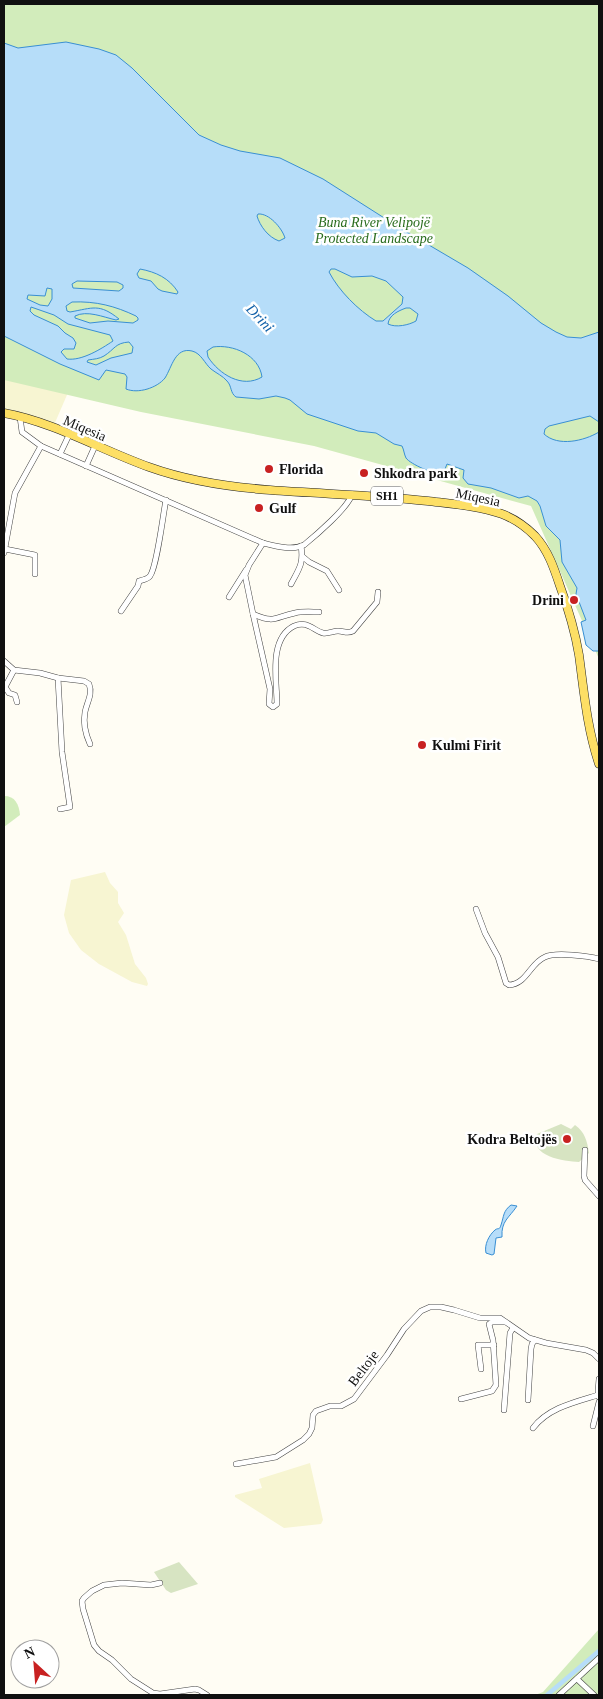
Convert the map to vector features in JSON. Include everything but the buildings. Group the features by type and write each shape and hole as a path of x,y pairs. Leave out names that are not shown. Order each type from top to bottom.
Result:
{"main road":[{"name":"Miqesia","path":"4,413 69,435 150,468 192,480 250,489 398,498 486,509 515,520 535,536 554,566 568,607 579,654 587,719 599,764"}],"street":[{"path":"20,417 22,432 42,446 263,543 278,547 301,546 351,500 352,494"},
{"path":"60,454 69,435"},
{"path":"35,574 35,555 4,551 6,528 15,493 42,446"},
{"path":"86,466 94,446"},
{"path":"121,610 138,586 139,581 151,575 166,500"},
{"path":"229,597 263,543"},
{"path":"291,584 303,558 301,546"},
{"path":"303,558 324,568 338,590"},
{"path":"249,565 245,579 270,690 269,704 273,707 277,704 275,685 276,658 279,645 286,632 298,624 310,626 323,633 340,631 349,633 353,631 377,602 378,592"},
{"path":"253,614 271,620 296,612 319,612"},
{"path":"4,661 14,670 84,681 89,684 91,690 85,710 84,725 90,744"},
{"path":"14,670 5,687 9,693 15,695 17,702"},
{"path":"58,678 62,752 70,807 60,809"},
{"path":"476,909 498,956 506,983 509,985 515,985 520,982 544,957 555,955 599,959"},
{"path":"585,1150 585,1180 599,1196"},
{"name":"Beltoje","path":"236,1464 268,1459 282,1454 309,1434 312,1428 313,1415 316,1411 330,1406 345,1405 354,1399 404,1329 412,1319 425,1309 441,1307 480,1318 498,1317 513,1328 536,1340 593,1352 599,1359"},
{"path":"462,1398 492,1391 496,1385 494,1345 489,1324 492,1322 505,1322"},
{"path":"504,1410 509,1339 513,1328"},
{"path":"528,1400 531,1349 532,1344 536,1340"},
{"path":"481,1369 478,1345 494,1345"},
{"path":"533,1428 539,1420 548,1414 563,1407 599,1396 599,1379"},
{"path":"594,1426 599,1402"},
{"path":"160,1583 151,1585 122,1583 104,1585 92,1591 84,1598 82,1601 83,1609 94,1645 131,1679 148,1690 160,1694 169,1691 195,1689 207,1695"},
{"path":"559,1695 599,1658"},
{"path":"577,1678 594,1695"}],"shaded area":[{"path":"4,339 76,374 54,425 4,408"},
{"path":"105,872 110,883 118,892 118,903 124,913 118,922 126,935 135,964 146,978 147,986 132,982 99,964 81,950 69,933 64,915 71,880"},
{"path":"310,1463 323,1520 321,1524 284,1528 235,1497 235,1495 262,1488 259,1479"}],"green space":[{"name":"Buna River Velipojë Protected Landscape","path":"4,4 599,4 599,659 531,506 314,446 141,412 4,380"},
{"path":"4,796 11,797 16,801 20,815 4,827"},
{"path":"561,1124 571,1129 575,1125 585,1137 589,1153 579,1162 557,1159 543,1153 538,1148 536,1142 537,1134"},
{"path":"179,1562 198,1584 171,1593 166,1590 154,1572"},
{"path":"599,1629 599,1695 535,1695 543,1692"}],"water":[{"path":"66,42 99,49 116,55 132,68 199,135 240,151 280,158 323,179 468,268 508,296 541,323 556,332 567,337 581,338 599,332 599,422 590,416 549,426 545,429 544,434 556,440 571,441 586,438 599,432 599,651 593,651 586,645 581,622 586,620 576,594 577,588 562,562 560,540 546,526 537,501 528,496 519,498 491,488 468,484 463,478 464,470 447,464 443,474 423,469 406,458 402,446 394,444 376,433 358,431 307,414 285,398 276,396 259,399 236,397 225,379 211,369 198,354 192,351 182,352 178,355 162,382 147,389 136,391 126,389 127,377 125,374 106,370 99,380 60,364 4,336 4,43 18,48","holes":["258,214 271,219 285,238 279,241 271,237 258,220","140,269 151,272 162,276 178,292 177,294 162,291 151,281 139,278 137,274","331,269 352,277 372,276 386,281 403,297 402,304 383,321 376,321 356,306 338,286 329,272","77,281 117,282 123,285 123,288 119,291 73,288 72,284","47,288 52,289 52,299 48,306 40,305 27,299 28,295 45,296","72,302 97,303 128,312 136,316 138,320 133,323 108,321 90,323 75,318 75,316 90,314 119,319 106,311 96,308 67,311 66,306","31,307 54,315 68,324 110,335 113,341 85,356 67,359 61,352 64,349 74,349 76,343 73,338 58,326 34,315 30,311","410,308 418,314 416,321 402,326 388,324 392,316 400,310","129,342 133,347 132,353 111,358 96,365 87,362 88,360 104,356 118,345","213,347 237,349 256,363 262,377 247,381 239,380 225,374 208,357 207,351"]},
{"path":"511,1205 517,1206 504,1223 502,1237 496,1238 494,1254 486,1253 486,1244 489,1237 495,1230 500,1228 505,1212"}],"waterway":[{"path":"547,1695 599,1651"}],"place":[{"name":"Florida","path":"269,469"},
{"name":"Shkodra park","path":"364,473"},
{"name":"Gulf","path":"259,508"},
{"name":"Drini","path":"574,600"},
{"name":"Kulmi Firit","path":"422,745"},
{"name":"Kodra Beltojës","path":"567,1139"}]}
